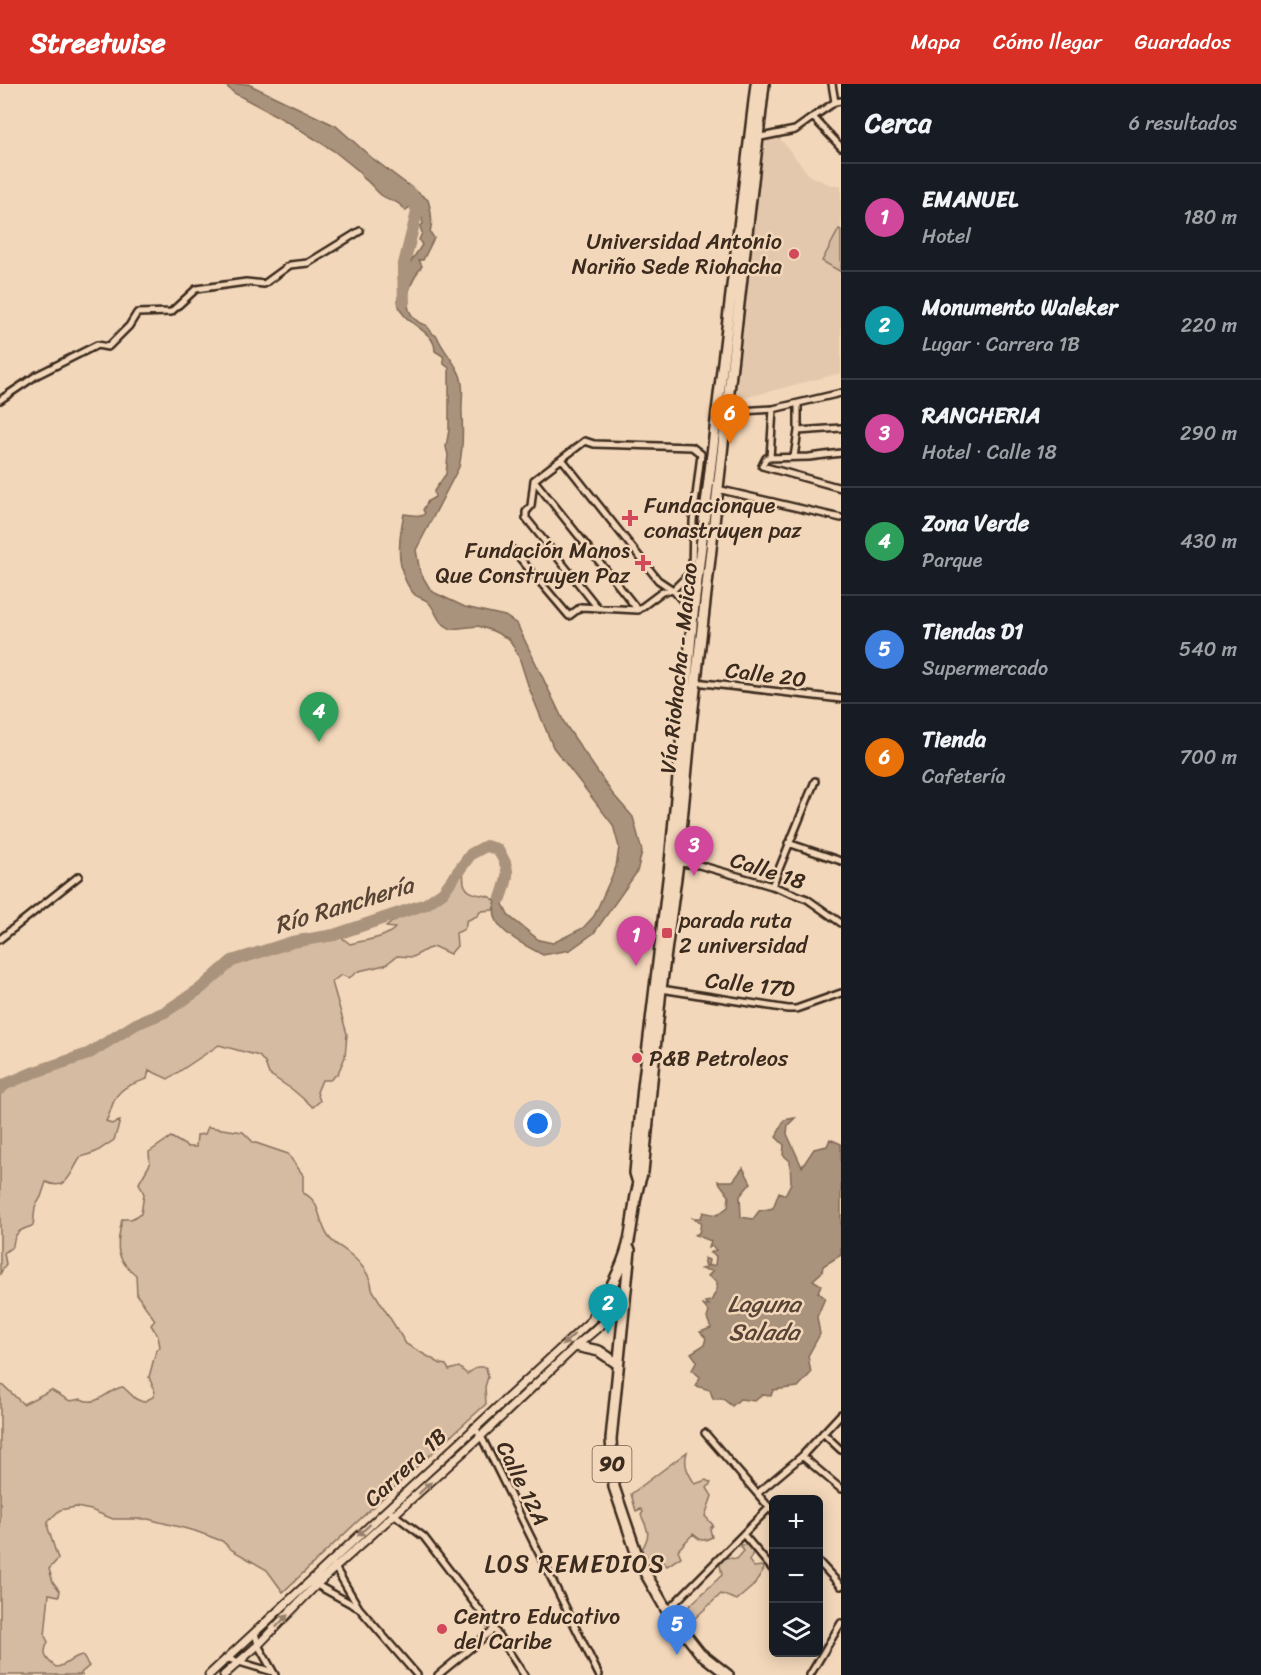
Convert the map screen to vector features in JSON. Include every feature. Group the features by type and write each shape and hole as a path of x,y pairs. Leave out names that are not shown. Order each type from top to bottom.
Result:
{"highway":[{"name":"Vía Riohacha - Maicao","path":"657,989 678,863 691,682 753,139 756,84"},
{"name":"Vía Riohacha - Maicao","path":"753,139 764,84"},
{"name":"Vía Riohacha - Maicao","path":"633,1218 638,1184 635,1173 657,989 669,863 687,725"},
{"name":"90","path":"633,1218 611,1440 614,1487 640,1564 667,1611 700,1653 728,1675"},
{"path":"594,1316 620,1270 633,1218"},
{"path":"576,1346 599,1350 618,1364"}],"street":[{"path":"753,139 795,130 838,101 832,84"},
{"path":"813,117 841,147"},
{"path":"0,400 37,375 97,345 108,347 129,326 137,313 171,312 196,289 246,282 264,284 290,265 308,263 360,231"},
{"path":"721,411 773,410 841,393"},
{"path":"794,457 798,431 798,405"},
{"path":"770,458 773,410"},
{"path":"798,431 841,428"},
{"path":"513,550 569,616 582,607 598,608 638,610 662,592 672,590 692,571 693,521 701,464 700,454 692,447 594,444 585,441 534,480 531,506 526,512 526,518 598,608"},
{"path":"841,453 766,458 762,465 841,488"},
{"path":"562,459 658,580 698,614"},
{"path":"534,480 638,610"},
{"path":"712,489 841,518"},
{"name":"Calle 20","path":"691,682 841,699"},
{"path":"772,886 815,781"},
{"path":"788,843 841,861"},
{"name":"Calle 18","path":"678,863 699,865 807,898 841,923"},
{"path":"0,939 79,876"},
{"name":"Calle 17D","path":"657,989 788,1009 796,1009 841,993"},
{"name":"Carrera 1B","path":"224,1675 258,1645 387,1509 627,1287"},
{"name":"Carrera 1B","path":"209,1675 309,1582 395,1515 576,1346 625,1305"},
{"path":"758,1493 802,1456 841,1414"},
{"name":"Calle 12A","path":"474,1427 482,1436 599,1675"},
{"path":"705,1433 769,1507"},
{"path":"823,1433 841,1450"},
{"path":"802,1456 841,1489"},
{"path":"387,1509 424,1537 494,1629 524,1675"},
{"path":"667,1611 743,1534 769,1512"},
{"path":"743,1534 769,1565"},
{"path":"333,1564 359,1608 417,1675"},
{"path":"823,1566 841,1586"},
{"path":"309,1582 359,1608"},
{"path":"810,1675 841,1623"},
{"path":"438,1675 494,1629"},
{"path":"255,1632 258,1645 274,1674"},
{"path":"226,1658 239,1660 274,1674"}],"shaded area":[{"name":"Universidad Antonio Nariño Sede Riohacha","path":"778,136 810,176 831,185 841,185 841,373 732,401 760,138"},
{"path":"839,229 841,230 841,272 822,261"},
{"path":"460,866 463,868 464,881 468,890 496,901 493,910 481,911 477,916 466,921 464,929 456,933 457,946 450,954 435,947 413,957 397,956 385,965 359,971 349,978 341,975 332,982 347,1034 345,1057 338,1073 330,1080 322,1080 317,1092 320,1101 313,1107 269,1074 265,1063 259,1056 219,1045 168,1079 149,1070 147,1079 126,1088 114,1100 106,1121 111,1124 120,1121 114,1140 96,1152 81,1157 64,1182 53,1185 46,1182 35,1207 33,1226 17,1234 13,1246 4,1253 6,1264 0,1274 0,1089 32,1073 88,1054 136,1024 165,1012 198,990 232,961 292,942 334,935 350,944 386,935 395,928 386,927 392,922 435,903 440,898 438,895"},
{"path":"208,1127 243,1132 253,1142 288,1154 303,1175 303,1193 309,1196 316,1206 328,1236 363,1268 372,1289 406,1344 446,1365 449,1370 459,1367 467,1374 477,1367 486,1367 488,1377 485,1387 486,1404 283,1592 267,1570 232,1550 222,1541 195,1531 148,1519 113,1519 76,1507 60,1510 48,1521 58,1559 49,1569 53,1582 60,1591 59,1596 49,1594 45,1636 48,1642 45,1653 47,1659 56,1667 82,1655 89,1666 81,1673 82,1675 0,1675 0,1385 23,1404 51,1390 70,1401 81,1399 93,1401 123,1387 143,1402 153,1397 155,1392 149,1377 156,1351 160,1347 158,1336 151,1325 155,1320 137,1295 136,1275 120,1256 118,1243 122,1219 131,1219 141,1214 144,1194 139,1183 150,1164 149,1152 171,1137 188,1147 196,1147 197,1135 205,1134"},
{"path":"687,1452 687,1469 695,1484 706,1480 711,1483 707,1488 712,1496 705,1516 713,1525 710,1529 712,1537 702,1540 693,1534 678,1550 681,1557 667,1566 656,1555 648,1557 641,1551 648,1537 647,1529 641,1515 643,1512 641,1509 636,1511 631,1494"},
{"path":"740,1545 748,1545 753,1553 749,1561 754,1567 762,1566 764,1569 753,1586 737,1600 721,1594 692,1621 684,1611 722,1575 719,1560 723,1557 737,1559 744,1551"}],"water":[{"path":"224,84 248,84 336,126 372,158 428,200 431,216 430,232 434,238 423,260 419,260 422,266 411,284 408,305 414,318 426,325 437,336 460,375 463,435 459,467 416,550 420,572 435,593 465,607 505,616 517,624 565,724 612,793 633,817 642,851 637,872 594,933 570,950 543,955 509,935 496,918 494,908 507,883 503,904 509,916 539,940 553,943 583,928 594,916 616,867 619,847 613,825 553,747 519,657 509,639 478,626 451,629 445,625 426,600 415,595 401,567 400,535 404,514 422,516 425,513 423,510 428,501 435,497 434,491 446,474 448,455 446,447 449,430 449,368 444,364 443,356 435,351 429,336 409,320 399,307 399,293 404,285 405,275 408,274 403,273 422,245 419,240 422,233 420,226 423,224 420,208 412,204 406,211 397,202 381,195 362,177 360,172 334,151 288,122 234,93"},
{"name":"Laguna Salada","path":"795,1118 788,1125 787,1134 802,1167 814,1149 827,1146 830,1139 841,1144 841,1255 823,1266 822,1272 813,1280 821,1285 818,1292 825,1298 817,1317 820,1334 808,1356 811,1373 798,1387 773,1390 771,1396 762,1395 755,1401 740,1399 732,1406 723,1399 713,1399 710,1390 696,1386 700,1377 692,1370 697,1361 691,1353 704,1345 706,1338 700,1332 711,1328 707,1318 709,1312 703,1305 709,1305 705,1302 711,1301 717,1289 717,1282 708,1276 713,1271 701,1269 706,1267 704,1258 709,1260 708,1266 715,1265 716,1256 710,1253 716,1250 712,1246 709,1248 711,1241 695,1235 699,1233 701,1223 693,1218 701,1218 703,1212 717,1215 728,1207 729,1196 718,1181 733,1181 743,1168 751,1183 740,1196 741,1217 753,1219 759,1211 773,1208 779,1192 785,1195 791,1183 790,1161 783,1155 784,1145 776,1137 784,1120"}],"waterway":[{"name":"Río Ranchería","path":"404,302 403,268 417,212 412,194 408,192"},
{"name":"Río Ranchería","path":"0,1089 32,1073 88,1054 136,1024 165,1012 200,989 232,961 292,942 334,935 426,904 443,892 471,854 486,846 497,849 507,867 506,884 501,898"}],"place":[{"name":"Universidad Antonio Nariño Sede Riohacha","path":"794,254"},
{"name":"Tienda","path":"730,444"},
{"name":"Fundacionque conastruyen paz","path":"630,518"},
{"name":"Fundación Manos Que Construyen Paz","path":"643,563"},
{"name":"Zona Verde","path":"319,742"},
{"name":"RANCHERIA","path":"694,876"},
{"name":"parada ruta 2 universidad","path":"667,933"},
{"name":"EMANUEL","path":"636,966"},
{"name":"P&B Petroleos","path":"637,1058"},
{"name":"Monumento Waleker","path":"608,1334"},
{"name":"Centro Educativo del Caribe","path":"442,1629"},
{"name":"Tiendas D1","path":"677,1655"}],"district":[{"name":"LOS REMEDIOS","path":"575,1564"}]}
